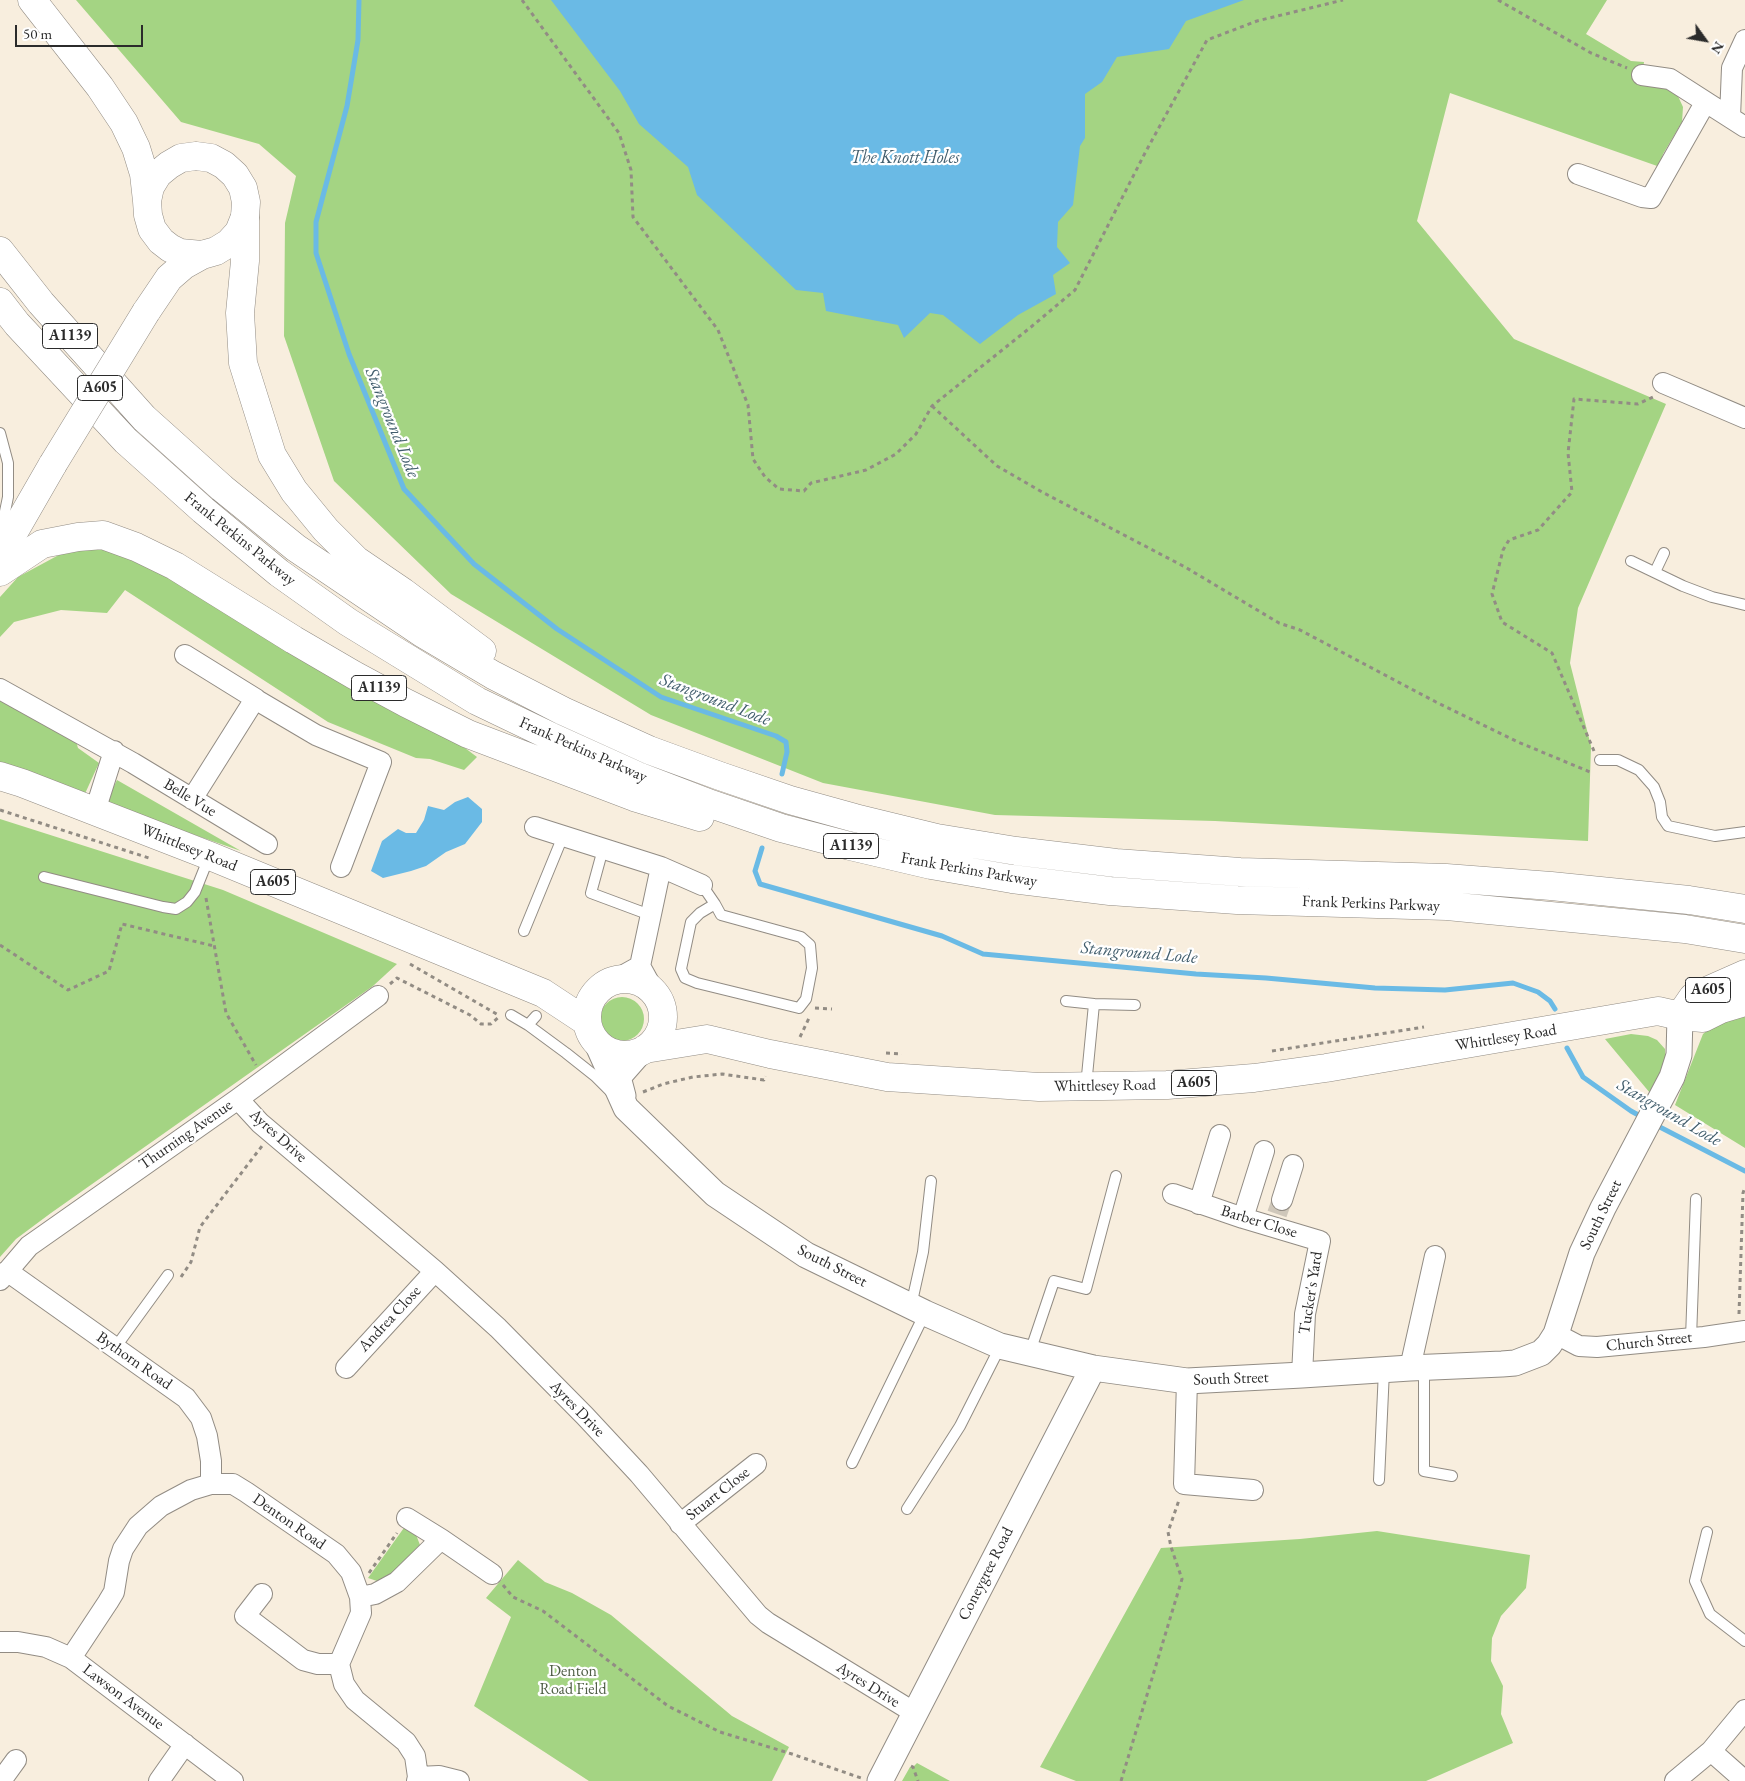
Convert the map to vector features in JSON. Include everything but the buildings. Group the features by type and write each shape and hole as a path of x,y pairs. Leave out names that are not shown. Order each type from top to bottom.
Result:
{"main road":[{"path":"32,0 100,87 124,123 136,148 141,165 148,215 152,229 161,241 180,253 202,255 216,251 229,243 239,232 245,217 246,202 243,188 235,175 224,164 211,158 196,156 181,158 168,165 158,174 150,187 147,201"},
{"path":"124,123 141,138 160,150 181,158"},
{"name":"A1139","path":"245,217 245,261 240,312 242,363 272,455 294,492 326,530 356,560 403,592 563,711"},
{"name":"A605","path":"0,556 151,303 164,277 165,258 161,241"},
{"name":"Frank Perkins Parkway","path":"0,251 41,303 144,418 222,488 296,548 422,633 493,674 563,711 649,750 790,800 937,838 1016,851 1116,864 1240,872 1446,878 1689,900 1745,909"},
{"name":"A605","path":"151,303 176,271 202,255"},
{"name":"Frank Perkins Parkway","path":"0,302 17,324 126,441 203,510 279,573 348,622 477,701 638,776 712,804 781,828 850,846 931,865 1012,879 1110,891 1237,900 1447,906 1685,929 1745,938"},
{"name":"A1139","path":"0,572 42,544 78,537 103,535 136,547 175,566 354,675 406,704 468,734 634,797 716,822 781,828"},
{"name":"Whittlesey Road","path":"0,776 95,811 206,866 540,1004 592,1032"},
{"name":"A605","path":"1680,1016 1693,997 1745,974"},
{"name":"A605","path":"540,1004 626,979 638,981 649,988 659,1000"},
{"path":"592,1032 588,1010 591,999 599,989 611,982"},
{"path":"642,1050 655,1040 661,1029 663,1016 659,1000"},
{"name":"Whittlesey Road","path":"659,1000 707,1040"},
{"name":"Whittlesey Road","path":"642,1050 707,1040 887,1077 1039,1087 1167,1085 1254,1078 1326,1068 1658,1011 1680,1016 1704,1018 1721,1009 1745,1002"},
{"name":"A605","path":"592,1032 605,1049 616,1054 628,1054 642,1050"}],"street":[{"path":"1737,122 1732,68 1745,40"},
{"path":"1642,75 1670,79 1737,122"},
{"path":"1578,174 1642,198 1651,198 1705,103"},
{"path":"1660,388 1745,418"},
{"path":"185,655 316,735 381,762 341,867"},
{"name":"Belle Vue","path":"0,688 114,752 267,844"},
{"path":"192,799 256,699"},
{"path":"95,811 114,752"},
{"path":"535,827 661,867 702,885"},
{"path":"659,1000 640,966 661,867"},
{"path":"611,982 640,966"},
{"name":"Thurning Avenue","path":"4,1276 29,1246 238,1099 378,996"},
{"name":"South Street","path":"592,1032 626,1108 715,1194 806,1255 1000,1346 1093,1368 1187,1381 1516,1363 1530,1359 1540,1353 1549,1345 1556,1334 1582,1254 1603,1208 1676,1067 1679,1055 1680,1016"},
{"path":"626,1108 618,1077 642,1050"},
{"name":"Ayres Drive","path":"238,1099 272,1134 435,1271 498,1328 585,1416 638,1474 748,1605 768,1623 915,1714"},
{"name":"Barber Close","path":"1199,1204 1220,1135"},
{"path":"1243,1218 1264,1151"},
{"path":"1278,1214 1293,1165"},
{"name":"Barber Close","path":"1173,1194 1243,1218 1278,1214 1320,1241"},
{"name":"Tucker's Yard","path":"1302,1375 1305,1314 1320,1241"},
{"path":"1417,1368 1435,1256"},
{"name":"Andrea Close","path":"346,1368 435,1271"},
{"name":"Bythorn Road","path":"4,1276 115,1348 186,1398 201,1418 207,1436 211,1461 211,1484"},
{"name":"Church Street","path":"1556,1334 1579,1346 1597,1347 1742,1331"},
{"name":"Coneygree Road","path":"871,1780 915,1714 1093,1368"},
{"path":"1187,1381 1184,1484 1253,1490"},
{"name":"Stuart Close","path":"680,1524 756,1464"},
{"name":"Denton Road","path":"71,1658 114,1592 123,1549 138,1526 161,1506 192,1490 211,1484 233,1484 336,1554 351,1572 358,1590"},
{"path":"407,1518 492,1574"},
{"path":"441,1540 396,1582 375,1594 358,1590 361,1613 339,1664 344,1684 355,1700 406,1742 415,1756 417,1779 439,1776 459,1781"},
{"path":"262,1594 245,1616 303,1660 318,1664 339,1664"},
{"name":"Lawson Avenue","path":"0,1642 18,1642 46,1647 71,1658 233,1781"},
{"path":"1674,1781 1711,1751 1745,1710"},
{"path":"159,1781 185,1744"},
{"path":"1711,1751 1745,1781"},
{"path":"3,1778 16,1760"}],"lane":[{"path":"0,433 8,463 8,497 0,536"},
{"path":"1655,572 1664,553"},
{"path":"1631,560 1683,586 1712,597 1745,605"},
{"path":"1600,760 1618,760 1640,770 1654,787 1660,802 1662,817 1668,826 1715,836 1745,832"},
{"path":"524,931 563,836"},
{"path":"603,849 591,893 650,916"},
{"path":"44,877 176,909 187,902 195,892 206,866"},
{"path":"702,885 715,904 721,915 801,936 810,945 812,968 806,998 799,1008 697,983 685,978 681,969 691,922 700,913 715,904"},
{"path":"1066,1001 1135,1005"},
{"path":"528,1025 540,1004"},
{"path":"1086,1087 1094,1004"},
{"path":"508,1017 528,1025 595,1076 626,1108"},
{"path":"1030,1353 1054,1281 1086,1288 1116,1176"},
{"path":"852,1464 918,1309 931,1181"},
{"path":"1691,1338 1696,1199"},
{"path":"115,1348 168,1275"},
{"path":"907,1509 960,1426 1000,1346"},
{"path":"1417,1368 1424,1472 1452,1476"},
{"path":"1379,1480 1384,1369"},
{"path":"1707,1532 1695,1581 1710,1614 1745,1641"}],"path":[{"path":"522,0 619,133 631,170 633,217 718,330 748,404 753,459 764,477 779,489 804,491 810,483 866,470 896,454 916,434 932,406 1075,290 1145,153 1206,40 1257,21 1343,0"},
{"path":"1498,0 1591,53 1642,75"},
{"path":"932,406 997,466 1042,492 1185,567 1279,622 1300,630 1436,702 1518,742 1590,772 1600,760 1591,746 1552,653 1502,622 1492,594 1503,550 1509,540 1538,530 1572,492 1568,453 1574,399 1638,404 1652,398 1660,388"},
{"path":"0,810 155,860"},
{"path":"206,866 214,946 226,1013 252,1060 266,1078"},
{"path":"0,945 68,990 109,971 122,924 214,946"},
{"path":"409,963 500,1016 508,1017"},
{"path":"378,996 397,978 470,1015 481,1024 491,1024 500,1016"},
{"path":"799,1038 814,1008"},
{"path":"1266,1052 1429,1026"},
{"path":"791,1036 807,1040"},
{"path":"885,1052 903,1054"},
{"path":"626,1108 637,1094 663,1084 693,1077 722,1074 764,1080 770,1054"},
{"path":"180,1278 191,1262 200,1227 272,1134"},
{"path":"1742,1331 1743,1193 1745,1187"},
{"path":"1121,1781 1182,1578 1168,1532 1184,1484"},
{"path":"358,1590 407,1518"},
{"path":"492,1574 513,1597 543,1611 668,1706 720,1732 871,1780"}],"green space":[{"path":"76,0 1607,0 1586,34 1631,61 1644,62 1641,85 1664,88 1677,94 1683,107 1682,122 1663,154 1660,167 1450,93 1417,221 1514,339 1666,404 1578,608 1570,663 1591,746 1588,841 1215,821 995,815 823,783 651,715 451,594 334,481 284,336 285,223 296,176 259,144 181,122"},
{"path":"112,549 164,573 453,739 477,757 464,770 430,759 416,758 328,722 125,590 107,613 61,610 14,622 0,637 0,597 18,577 68,550"},
{"path":"0,696 75,738 78,748 99,763 83,798 0,763"},
{"path":"117,780 241,851 105,804"},
{"path":"0,819 223,890 397,964 373,986 51,1213 16,1239 0,1257"},
{"path":"622,997 634,1001 640,1007 644,1019 640,1031 634,1037 622,1041 610,1037 604,1031 600,1019 604,1007 610,1001"},
{"path":"1745,1012 1745,1148 1675,1105 1703,1034 1723,1018"},
{"path":"1631,1034 1648,1036 1657,1040 1665,1049 1666,1063 1650,1093 1605,1039"},
{"path":"406,1525 415,1532 420,1545 419,1553 385,1581 368,1578"},
{"path":"1377,1531 1530,1555 1526,1588 1501,1616 1492,1638 1491,1661 1503,1686 1501,1714 1513,1743 1426,1781 1076,1781 1040,1767 1161,1548 1300,1539"},
{"name":"Denton Road Field","path":"518,1560 545,1582 572,1593 611,1615 732,1716 789,1747 772,1781 589,1781 474,1706 511,1617 486,1598"},
{"path":"917,1763 950,1781 902,1781 910,1767"}],"water":[{"name":"The Knott Holes","path":"551,0 1244,0 1186,21 1169,49 1117,57 1102,82 1085,94 1085,138 1080,146 1073,205 1058,222 1057,247 1070,263 1053,275 1056,294 1018,315 980,344 943,315 930,313 904,338 898,325 826,311 823,293 796,290 697,195 688,167 639,124 620,91"},
{"path":"468,797 482,809 482,822 465,844 446,852 426,866 411,871 383,878 371,871 382,841 398,829 406,833 416,833 424,820 428,806 444,810 455,802"}],"waterway":[{"name":"Stanground Lode","path":"359,0 358,40 347,106 316,222 316,253 349,354 404,489 474,564 557,629 661,697 776,736 786,742 787,752 782,774"},
{"name":"Stanground Lode","path":"762,848 755,871 760,884 942,936 983,954 1196,974 1375,988 1445,990 1513,983 1538,992 1550,1001 1555,1009"},
{"name":"Stanground Lode","path":"1567,1048 1583,1077 1642,1117"},
{"name":"Stanground Lode","path":"1654,1124 1745,1171"}],"tunnel":[{"path":"1277,1214 1282,1200"}]}
